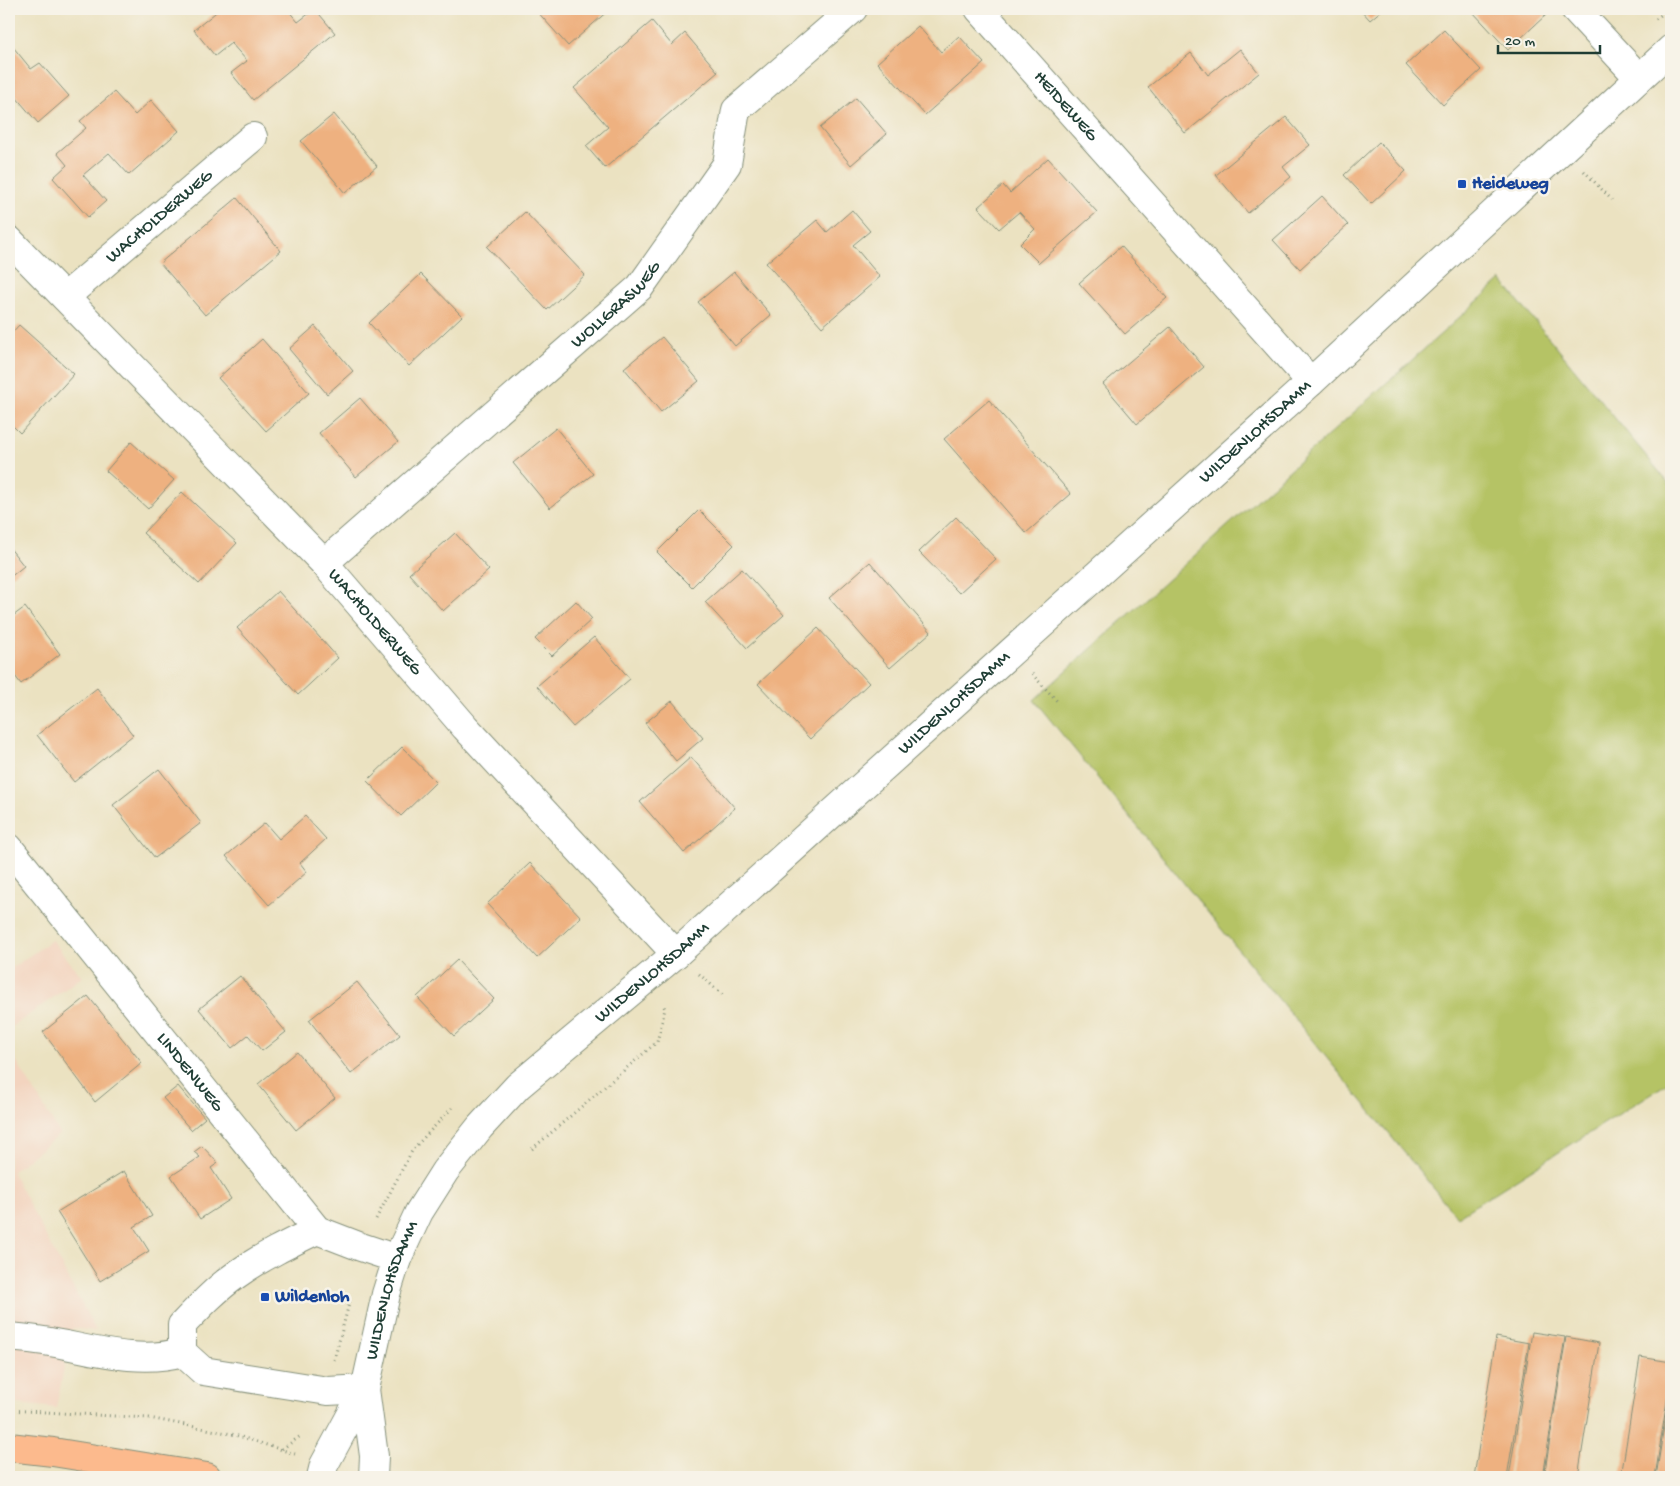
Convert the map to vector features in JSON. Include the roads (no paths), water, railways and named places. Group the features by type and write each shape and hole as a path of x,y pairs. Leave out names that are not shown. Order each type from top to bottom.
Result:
{"main road":[{"path":"9,1447 53,1452 207,1477"}],"street":[{"name":"WOLLGRASWEG","path":"324,563 640,287 727,164 736,110 853,9"},
{"name":"HEIDEWEG","path":"979,9 1310,382"},
{"path":"1575,9 1639,78"},
{"name":"WILDENLOHSDAMM","path":"321,1477 324,1465 365,1389 386,1294 397,1259 419,1212 445,1170 480,1127 518,1086 676,954 1310,382 1671,49"},
{"name":"WACHOLDERWEG","path":"65,297 253,137"},
{"name":"WACHOLDERWEG","path":"9,240 324,563 466,727 676,954"},
{"name":"LINDENWEG","path":"9,848 317,1230 397,1259"},
{"path":"317,1230 286,1245 236,1275 203,1303 182,1325 182,1352 203,1371 328,1391 365,1389"},
{"path":"9,1337 42,1340 112,1354 166,1357 182,1352"},
{"name":"WILDENLOHSDAMM","path":"365,1389 374,1456 373,1477"}],"place":[{"name":"Heideweg","path":"1462,184"},
{"name":"Wildenloh","path":"265,1297"}]}
